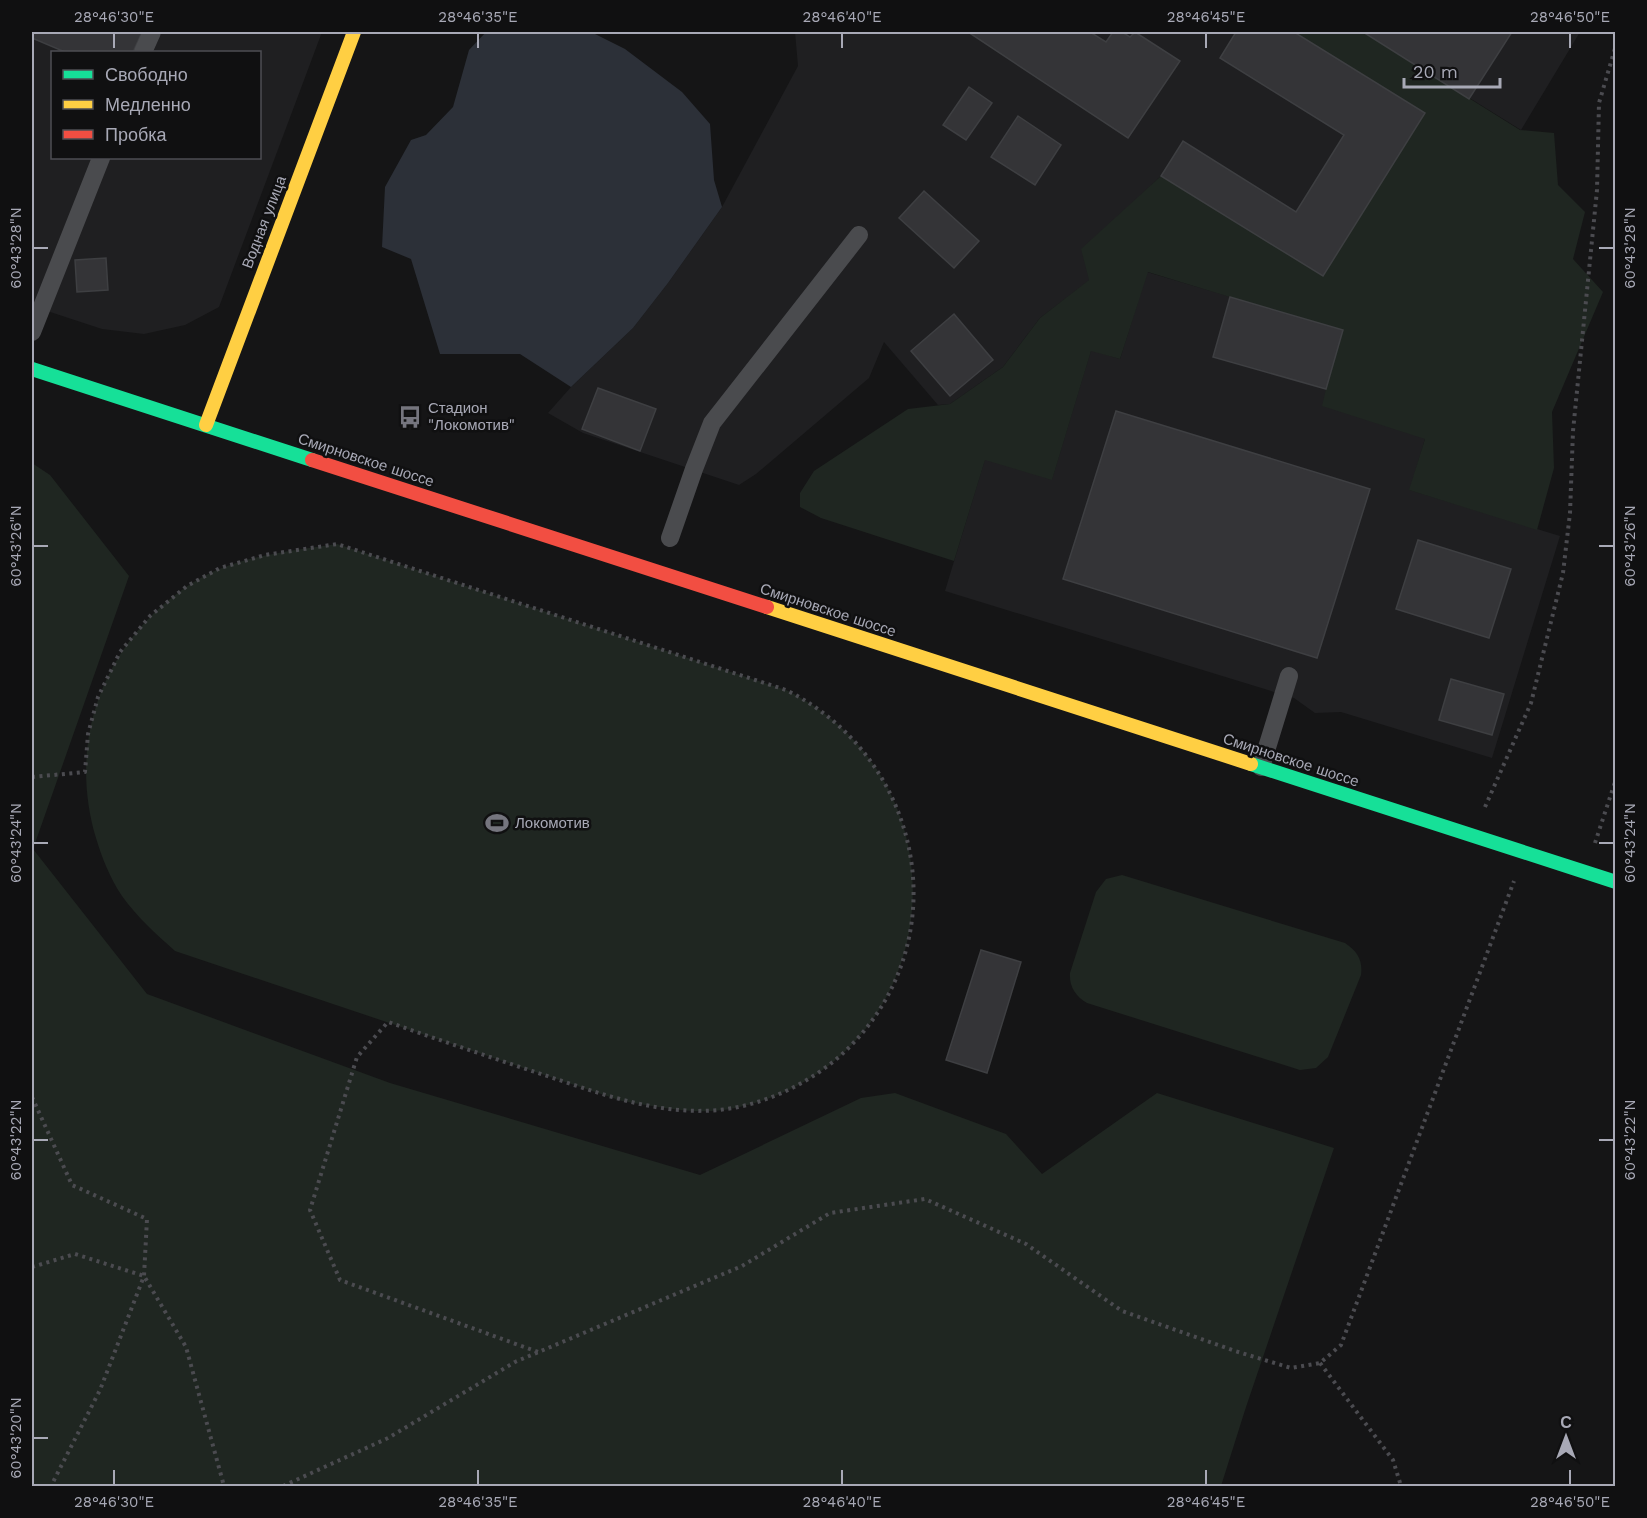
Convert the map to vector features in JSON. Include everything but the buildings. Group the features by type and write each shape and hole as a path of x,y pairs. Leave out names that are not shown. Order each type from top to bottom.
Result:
{"street":[{"name":"Водная улица","path":"206,425 354,32"},
{"name":"Смирновское шоссе","path":"32,369 1616,882"}],"lane":[{"path":"143,51 152,32"},
{"path":"32,333 101,159"},
{"path":"670,538 712,423 859,235"},
{"path":"1261,767 1289,676"}],"path":[{"path":"1472,835 1530,704 1563,573 1570,513 1573,431 1597,190 1599,102 1616,45"},
{"path":"32,777 85,772 88,735 98,696 110,670 120,652 150,616 187,586 220,568 247,559 337,544 786,690 821,710 849,733 867,753 896,804 908,838 914,890 911,928 898,972 877,1014 849,1048 812,1077 775,1096 755,1102 734,1108 691,1112 622,1101 388,1022 357,1057 310,1210 340,1280 538,1352"},
{"path":"1586,872 1616,779"},
{"path":"283,1486 388,1438 514,1362 742,1266 830,1213 925,1199 1026,1244 1122,1311 1291,1368 1320,1363 1341,1345 1525,852"},
{"path":"32,1097 72,1185 147,1219 144,1275 100,1390 51,1486"},
{"path":"32,1267 75,1254 144,1275 186,1347 224,1486"},
{"path":"1320,1363 1393,1460 1401,1486"}],"shaded area":[{"path":"32,32 322,32 219,307 185,325 144,334 102,329 32,306"},
{"path":"486,32 591,32 625,49 682,92 710,124 714,180 722,207 633,328 571,387 520,354 440,354 411,259 382,247 385,187 411,140 426,135 453,107 469,50"},
{"path":"795,32 1294,32 1425,113 1323,276 1161,176 1133,203 1090,280 1040,318 1003,367 950,404 938,405 884,342 869,378 756,474 739,485 583,433 548,413 571,387 633,328 722,207 798,66"},
{"path":"1294,32 1363,32 1520,130 1554,133 1558,185 1585,212 1573,259 1603,292 1552,412 1554,468 1537,530 1409,490 1425,439 1322,406 1326,389 1230,297 1148,272 1120,359 1091,351 1052,480 985,460 954,561 821,518 800,507 800,493 814,471 908,409 950,404 1003,367 1040,318 1089,280 1081,249 1161,176 1323,276 1425,113"},
{"path":"1363,32 1580,32 1521,130"},
{"path":"1147,272 1343,330 1425,439 1410,490 1560,536 1492,758 1341,712 1315,713 1294,698 945,591 985,459 1052,479 1091,350 1120,359"},
{"path":"32,463 50,475 129,576 33,849 147,994 390,1083 700,1175 861,1098 895,1093 1006,1134 1042,1174 1157,1093 1334,1148 1221,1486 32,1486"},
{"name":"Локомотив","path":"337,544 786,690 847,733 888,789 909,852 911,918 894,981 859,1037 806,1081 735,1108 693,1111 664,1108 622,1101 175,951 154,932 128,904 110,875 96,838 88,802 86,766 90,731 99,698 113,666 133,637 157,610 203,577 221,568 259,557"},
{"path":"1122,875 1349,946 1360,960 1361,975 1328,1057 1316,1068 1300,1070 1087,1003 1079,997 1072,986 1070,973 1096,892 1106,879"}],"traffic: fast":[{"path":"32,369 312,460"},
{"path":"1251,764 1616,882"}],"traffic: slow":[{"path":"206,425 354,32"},
{"path":"767,607 1251,764"}],"traffic: jam":[{"path":"312,460 767,607"}],"place":[{"name":"Стадион \"Локомотив\"","path":"410,417"},
{"name":"Локомотив","path":"497,823"}]}
